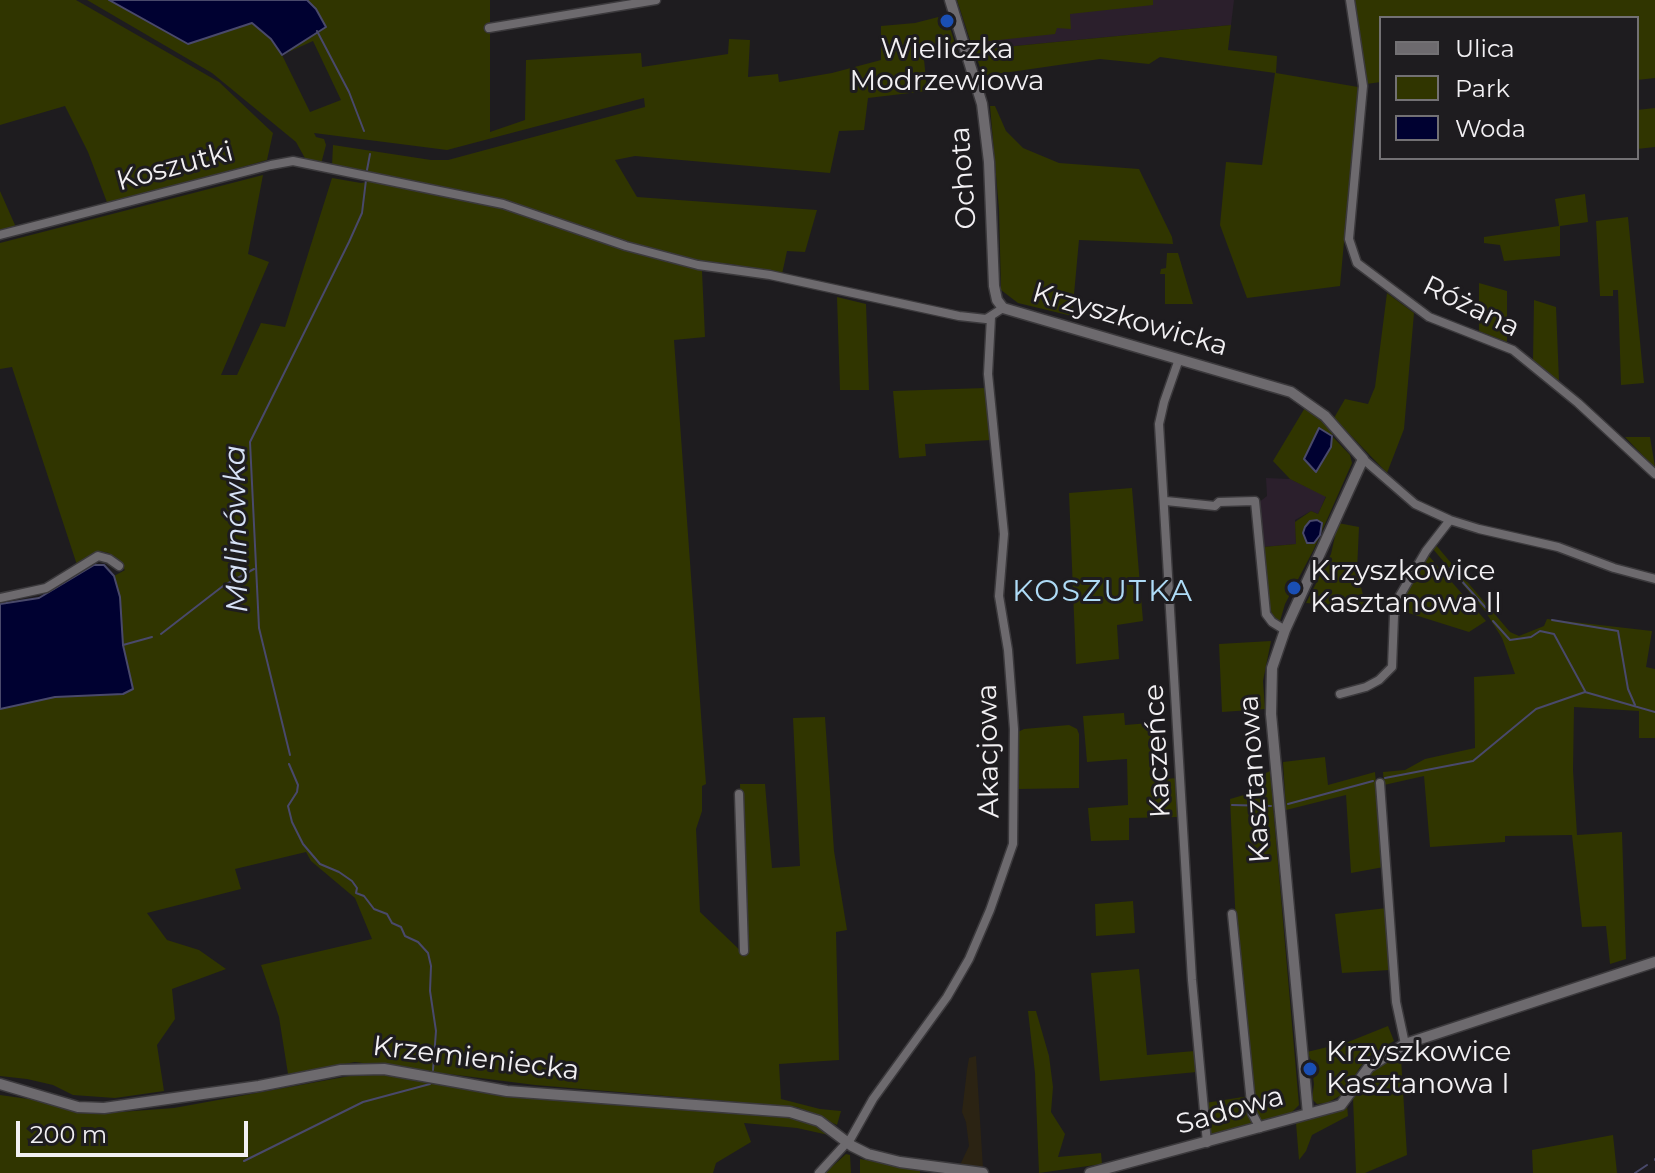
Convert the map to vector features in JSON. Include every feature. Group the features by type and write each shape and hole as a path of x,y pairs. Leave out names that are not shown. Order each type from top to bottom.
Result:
{"street":[{"path":"489,28 656,0"},
{"name":"Ochota","path":"950,0 974,74 986,127 994,286 1003,308"},
{"name":"Różana","path":"1350,0 1363,86 1349,239 1357,263 1429,317 1513,350 1578,403 1655,474"},
{"name":"Koszutki","path":"0,235 286,162 301,162 362,176"},
{"name":"Krzyszkowicka","path":"362,176 528,211 626,246 698,265 737,269 978,319 991,317 1003,308 1291,392 1325,416 1380,477 1415,504 1450,520 1558,547 1655,579"},
{"name":"Akacjowa","path":"819,1173 847,1142 873,1099 944,1002 969,959 1013,844 1014,727 1008,650 999,596 1004,534 988,374 991,317"},
{"name":"Kaczeńce","path":"1179,359 1159,424 1166,501 1192,980 1207,1143"},
{"name":"Kasztanowa","path":"1308,1114 1271,714 1272,668 1285,630 1363,459"},
{"path":"1166,501 1215,506 1219,502 1255,501 1266,614 1285,630"},
{"path":"1340,694 1366,687 1392,667 1394,616 1399,597 1426,551 1450,520"},
{"path":"0,598 46,588 98,556 119,566"},
{"path":"1380,783 1396,1002 1405,1044"},
{"path":"739,794 744,951"},
{"path":"1232,914 1252,1113 1260,1128"},
{"name":"Sadowa","path":"1090,1173 1341,1105 1369,1067 1405,1044 1655,962"},
{"name":"Krzemieniecka","path":"0,1084 78,1107 104,1108 261,1086 341,1070 384,1069 507,1091 784,1111 819,1121 847,1142"},
{"path":"847,1142 868,1154 889,1160 983,1173"}],"shaded area":[{"path":"1105,0 1234,0 1231,25 974,50 962,17"},
{"path":"1266,478 1290,479 1326,496 1318,514 1311,511 1295,520 1296,544 1263,547 1258,503 1267,496"},
{"path":"976,1056 983,1168 960,1165 969,1146 962,1112 967,1070 969,1058"}],"green space":[{"path":"0,0 76,0 219,82 273,133 267,160 108,205 88,152 65,106 0,125"},
{"path":"87,0 109,0 188,44 252,23 271,39 282,54 296,44 307,0 490,0 490,132 525,120 526,60 641,53 642,67 728,54 729,39 750,40 748,77 778,74 779,82 881,60 881,26 915,23 946,15 959,56 924,59 927,91 868,98 864,130 839,131 830,173 635,156 615,160 637,197 817,210 805,252 787,251 782,274 690,260 626,243 526,207 332,166 333,145 448,160 645,107 644,98 447,150 314,133 316,137 324,139 326,145 321,164 306,160 296,142 212,73","holes":["313,41 341,100 310,112 282,55"]},
{"path":"957,0 1153,0 1153,5 1070,14 1071,29 1057,28 1055,34 971,43"},
{"path":"1353,0 1655,0 1655,78 1639,80 1639,16 1379,16 1379,82 1366,84"},
{"path":"1231,25 1228,50 1277,56 1276,73 1358,87 1340,286 1247,298 1220,225 1226,162 1262,165 1275,73 1160,57 1149,64 1100,59 983,76 974,50"},
{"path":"990,106 995,106 1006,131 1023,148 1059,163 1139,169 1173,244 1079,240 1072,316 1018,303 1001,290 999,209"},
{"path":"1655,108 1655,147 1639,149 1639,110"},
{"path":"263,175 248,254 269,262 221,375 237,375 261,323 285,327 332,178 361,183 372,181 492,204 702,271 705,337 674,340 706,784 702,786 702,811 696,829 700,912 745,955 740,784 765,784 772,868 800,866 793,718 825,717 834,851 847,930 836,932 839,1060 779,1064 781,1099 841,1111 837,1125 797,1107 535,1085 355,1062 288,1074 279,1017 261,965 372,939 355,898 311,861 306,852 235,869 241,889 147,913 167,940 199,950 226,969 172,989 175,1019 157,1045 164,1091 115,1098 73,1095 53,1085 0,1076 0,709 55,697 133,689 123,645 120,597 114,576 125,570 109,553 100,551 77,565 12,367 0,369 0,243"},
{"path":"0,191 15,225 12,230 0,232"},
{"path":"1585,194 1588,222 1560,226 1560,256 1504,261 1500,245 1484,243 1484,237 1559,226 1555,199"},
{"path":"1628,217 1644,383 1621,385 1618,290 1613,290 1613,296 1600,296 1596,221"},
{"path":"1167,253 1178,253 1193,304 1165,304 1165,274 1160,274 1161,269 1166,268"},
{"path":"1479,283 1507,291 1507,342 1479,331"},
{"path":"1387,293 1414,313 1404,429 1387,473 1334,418 1345,399 1368,404 1375,387"},
{"path":"837,297 866,304 869,390 840,390"},
{"path":"1534,300 1556,307 1559,381 1533,360"},
{"path":"986,388 991,440 925,444 926,456 899,458 893,391"},
{"path":"1306,406 1333,431 1332,436 1350,455 1352,463 1314,549 1285,604 1280,621 1274,619 1270,609 1263,547 1296,544 1295,522 1311,511 1318,514 1326,497 1290,479 1273,461"},
{"path":"1625,437 1650,437 1655,467 1653,466"},
{"path":"1132,488 1143,621 1117,625 1119,659 1076,664 1069,493"},
{"path":"1338,523 1359,527 1357,571 1366,607 1306,603 1331,554 1333,534"},
{"path":"1435,544 1510,632 1519,636 1544,626 1547,619 1652,631 1646,667 1655,669 1655,738 1639,738 1639,711 1574,707 1573,770 1577,835 1622,832 1626,959 1610,964 1606,926 1582,927 1572,835 1505,836 1505,842 1430,847 1424,776 1384,785 1383,772 1405,770 1425,759 1475,748 1474,677 1515,674 1502,638 1485,611 1433,549"},
{"path":"1428,555 1486,621 1469,632 1399,610"},
{"path":"1271,641 1263,681 1265,709 1222,712 1219,644"},
{"path":"1124,713 1125,725 1150,723 1154,780 1177,778 1178,817 1129,818 1129,840 1091,841 1088,808 1128,805 1127,759 1087,762 1083,716"},
{"path":"1069,725 1079,734 1079,788 1018,789 1018,732"},
{"path":"1325,757 1328,785 1375,772 1384,867 1351,873 1346,795 1286,810 1283,762"},
{"path":"1270,771 1299,1105 1291,1113 1260,1121 1255,1112 1236,926 1230,799 1261,790 1262,775"},
{"path":"1133,901 1135,933 1096,936 1095,904"},
{"path":"1387,908 1390,970 1342,973 1335,914"},
{"path":"1139,969 1147,1055 1195,1051 1197,1072 1100,1081 1091,973"},
{"path":"1028,1011 1036,1011 1049,1056 1053,1087 1051,1112 1065,1134 1058,1157 1101,1153 1102,1164 1039,1173 1035,1073"},
{"path":"1388,1026 1394,1041 1372,1054 1360,1067 1345,1093 1327,1103 1317,1104 1312,1099 1314,1084 1307,1052 1348,1042"},
{"path":"1396,1054 1401,1058 1407,1155 1365,1173 1356,1173 1353,1098 1370,1072"},
{"path":"366,1073 420,1077 445,1086 521,1098 790,1116 813,1124 833,1136 797,1128 744,1123 751,1142 716,1163 713,1173 0,1173 0,1095 43,1101 94,1114 174,1108"},
{"path":"1249,1096 1253,1124 1208,1136 1205,1103"},
{"path":"1347,1105 1348,1116 1312,1135 1299,1160 1296,1123"},
{"path":"1613,1135 1617,1173 1533,1173 1532,1150"},
{"path":"846,1154 850,1155 851,1173 825,1173"},
{"path":"860,1159 920,1169 920,1173 860,1173"}],"water":[{"path":"109,0 307,0 326,27 282,55 271,39 252,23 188,44"},
{"path":"1319,428 1332,436 1331,447 1316,472 1304,459"},
{"path":"1310,521 1322,523 1320,535 1314,543 1307,543 1303,533 1305,527"},
{"path":"94,565 104,565 114,576 120,597 123,645 133,689 123,694 55,697 0,709 0,604 39,598"}],"waterway":[{"name":"Malinówka","path":"317,31 349,92 364,131"},
{"name":"Malinówka","path":"367,170 370,154"},
{"name":"Malinówka","path":"290,755 259,628 250,442 362,213 366,180"},
{"path":"1450,568 1486,608"},
{"path":"161,634 223,586 254,569"},
{"path":"1552,620 1618,631 1628,689 1635,705"},
{"path":"1493,621 1510,640 1531,637 1540,631 1554,634 1585,691"},
{"path":"123,645 152,637"},
{"path":"1385,778 1473,761 1536,709 1585,692 1655,712"},
{"name":"Malinówka","path":"289,764 298,785 288,806 303,844 320,864 352,881 357,888 356,893 364,896 374,909 387,914 392,923 401,927 405,936 418,942 428,953 436,1031 433,1070"},
{"path":"1288,804 1373,781"},
{"path":"1232,805 1271,806"},
{"name":"Malinówka","path":"244,1161 363,1102 430,1084"},
{"path":"1635,1173 1647,1165"}],"place":[{"name":"Wieliczka Modrzewiowa","path":"947,21"},
{"name":"Krzyszkowice Kasztanowa II","path":"1294,588"},
{"name":"Krzyszkowice Kasztanowa I","path":"1310,1069"}],"district":[{"name":"KOSZUTKA","path":"1103,592"}]}
